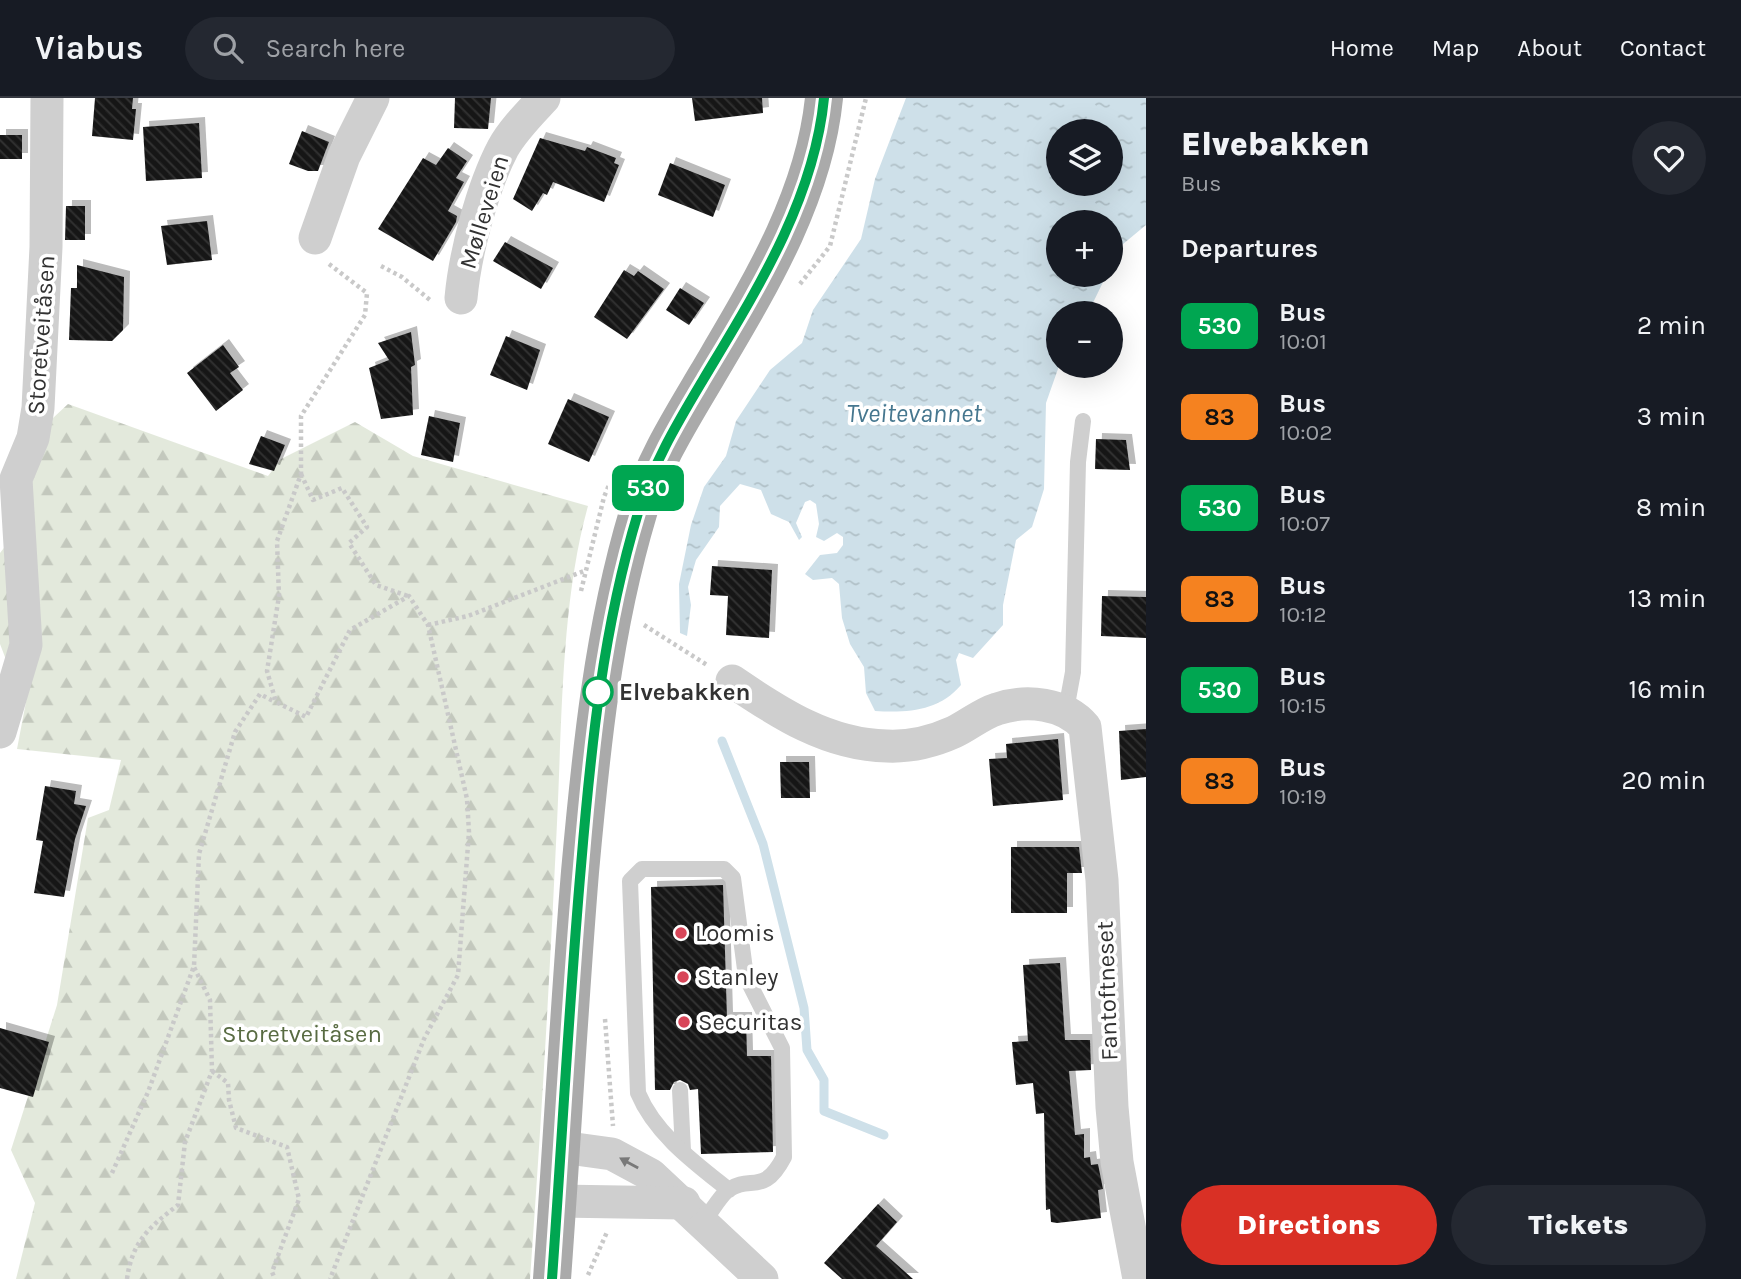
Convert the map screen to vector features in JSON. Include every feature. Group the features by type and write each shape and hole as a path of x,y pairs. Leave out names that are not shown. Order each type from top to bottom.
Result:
{"main road":[{"path":"552,1279 587,791 599,686 616,587 639,508 669,438 782,241 807,174 824,98"}],"street":[{"name":"Storetveitåsen","path":"0,732 26,645 8,480 33,438 38,408 46,247 47,98"},
{"path":"315,238 344,156 373,98"},
{"name":"Mølleveien","path":"451,300 463,280 487,186 503,147 544,98"},
{"path":"732,681 778,713 811,729 886,746 933,739 999,708 1034,704 1066,710"},
{"name":"Fantoftneset","path":"1066,710 1085,727 1087,737 1102,880 1111,1107 1117,1162 1139,1279"},
{"path":"561,1147 612,1154 651,1175 694,1213 758,1278"},
{"path":"558,1201 694,1213"}],"lane":[{"path":"1066,710 1073,672 1079,461 1083,421"},
{"path":"694,1213 729,1190 765,1181 776,1171 784,1157 782,1048 746,978 733,878 724,869 642,869 631,881 638,1093 645,1110 683,1151 729,1190"},
{"path":"680,1090 683,1151"}],"path":[{"path":"798,285 830,246 866,98"},
{"path":"276,702 267,671 279,596 277,541 301,474 301,416 365,315 368,293 323,260 315,238"},
{"path":"381,266 402,277 429,300 451,300"},
{"path":"301,474 313,500 342,488 367,527 349,543 376,585 409,596 428,625 467,799 469,832 458,975 424,1039 330,1279"},
{"path":"428,625 468,616 584,571"},
{"path":"112,1173 148,1092 194,966 199,854 236,732 260,694 306,717 350,630 409,596"},
{"path":"638,635 640,622 732,681"},
{"path":"127,1278 133,1250 154,1224 178,1205 185,1142 212,1071 210,1000 194,966"},
{"path":"605,1013 613,1130"},
{"path":"212,1071 228,1083 236,1128 287,1147 299,1199 272,1272 275,1279"},
{"path":"588,1279 610,1222"}],"green space":[{"name":"Storetveitåsen","path":"68,404 268,476 281,459 355,422 413,456 588,506 572,582 564,663 548,994 530,1279 16,1279 35,1203 11,1150 57,1005 88,818 109,810 121,760 17,749 33,665 10,670 0,644 0,553 7,544 38,432"}],"water":[{"name":"Tveitevannet","path":"906,98 1146,98 1146,225 1123,244 1123,210 1046,210 1046,287 1101,287 1094,301 1046,301 1046,378 1055,378 1046,403 1044,489 1032,527 1016,540 1003,605 1003,625 973,658 959,653 956,660 961,685 952,694 933,705 911,711 875,711 866,693 864,667 850,644 842,618 839,584 832,578 813,580 805,574 820,555 837,553 843,545 843,537 837,533 824,541 816,537 819,524 816,504 810,500 805,502 796,523 802,537 799,540 789,522 771,514 761,490 740,484 720,506 719,527 696,560 688,587 691,605 687,636 680,633 679,584 691,525 704,487 726,456 736,421 770,370 802,343 813,310 861,239 875,179"}],"building":[{"path":"95,98 133,98 132,109 136,109 133,140 92,136"},
{"path":"455,98 491,98 488,129 454,128"},
{"path":"692,98 762,98 763,113 695,121"},
{"path":"199,123 202,178 146,181 143,127"},
{"path":"302,131 329,142 318,171 308,171 289,164"},
{"path":"0,135 22,135 22,159 0,159"},
{"path":"540,138 585,151 587,147 616,158 614,163 619,165 604,202 553,182 547,195 543,193 532,211 513,199"},
{"path":"448,148 467,161 456,178 464,182 448,211 457,216 456,222 433,261 378,229 423,158 436,165"},
{"path":"670,163 725,185 713,217 658,195"},
{"path":"66,206 85,206 85,240 65,240"},
{"path":"207,221 212,260 167,265 161,226"},
{"path":"505,242 553,268 541,289 493,261"},
{"path":"77,265 124,277 123,330 112,341 69,340 71,288 77,288"},
{"path":"624,270 634,276 638,271 664,289 627,339 594,317"},
{"path":"680,288 704,303 689,325 666,310"},
{"path":"411,332 415,365 411,367 413,415 381,419 369,368 389,360 378,343"},
{"path":"506,336 540,350 527,390 490,375"},
{"path":"223,345 239,367 230,373 243,390 216,411 187,373"},
{"path":"568,399 609,417 589,462 548,444"},
{"path":"429,416 460,423 453,462 421,455"},
{"path":"261,436 285,445 274,471 249,464"},
{"path":"1096,439 1126,440 1130,470 1095,469"},
{"path":"712,566 772,570 769,638 726,635 728,596 710,595"},
{"path":"1102,596 1146,597 1146,638 1101,636"},
{"path":"1146,729 1146,777 1121,780 1119,731"},
{"path":"1058,739 1063,800 993,806 989,759 1007,758 1006,744"},
{"path":"780,762 809,762 810,798 781,798"},
{"path":"45,786 76,791 74,804 86,806 75,839 64,897 34,893 43,841 36,840"},
{"path":"1011,847 1079,847 1082,873 1067,873 1067,913 1011,913"},
{"path":"723,885 727,1018 746,1018 747,1056 771,1056 773,1152 701,1154 698,1089 690,1090 688,1084 680,1080 674,1082 670,1090 655,1090 651,887"},
{"path":"1060,963 1065,1040 1090,1040 1091,1070 1069,1071 1075,1135 1084,1134 1084,1158 1090,1157 1091,1165 1098,1164 1103,1189 1098,1190 1101,1218 1057,1223 1051,1222 1050,1209 1046,1210 1044,1113 1036,1114 1033,1083 1016,1085 1012,1042 1028,1041 1023,965"},
{"path":"0,1028 49,1042 33,1097 0,1088"},
{"path":"878,1204 897,1222 876,1246 913,1279 842,1279 824,1263"}],"waterway":[{"path":"722,741 763,844 804,1008 807,1050 824,1080 824,1111 884,1135"}],"bus line":[{"name":"530","path":"552,1279 587,791 599,686 616,587 639,508 669,438 782,241 807,174 823,114 824,98"}],"place":[{"name":"Elvebakken","path":"598,692"},
{"name":"Loomis","path":"681,933"},
{"name":"Stanley","path":"683,977"},
{"name":"Securitas","path":"684,1022"}]}
